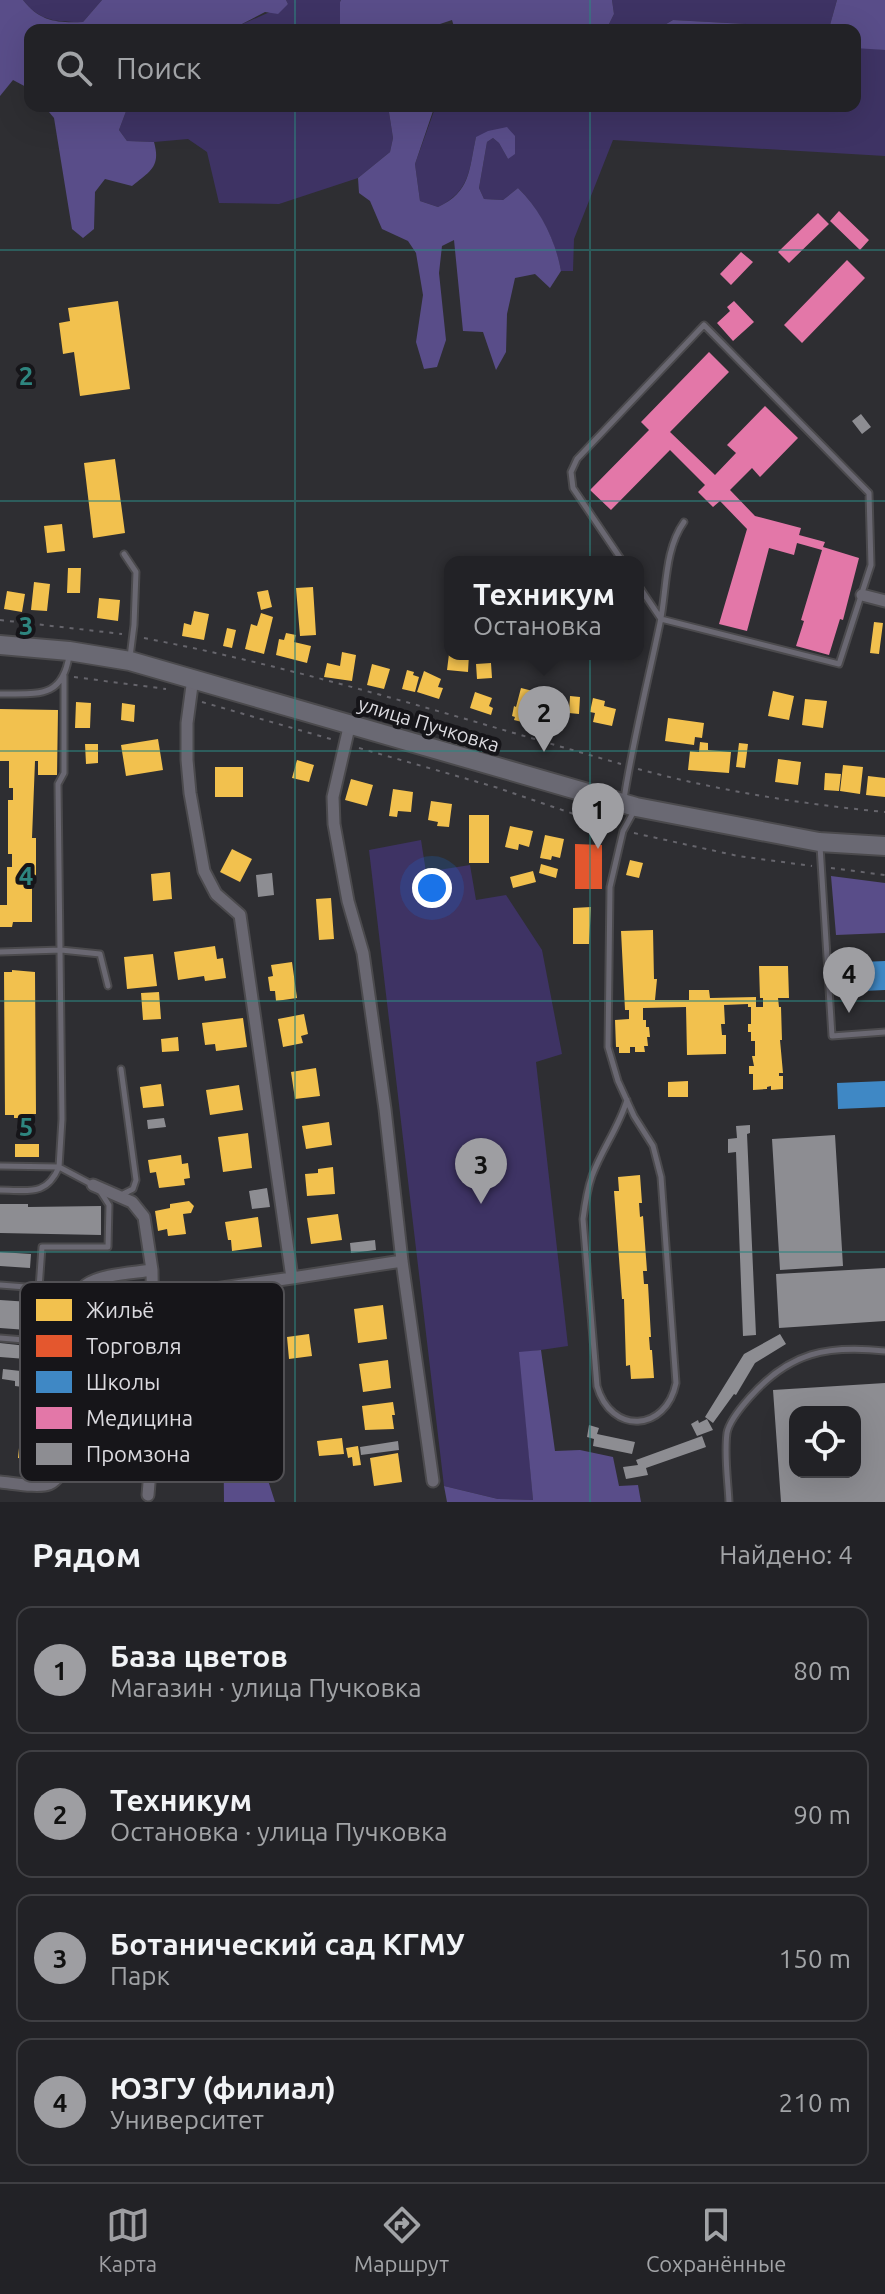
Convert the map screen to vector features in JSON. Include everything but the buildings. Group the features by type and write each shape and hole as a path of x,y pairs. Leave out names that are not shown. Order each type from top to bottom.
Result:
{"main road":[{"name":"улица Пучковка","path":"0,645 69,651 130,661 630,805 819,842 885,846"},
{"name":"улица Пучковка","path":"846,845 885,853"}],"street":[{"path":"862,595 885,601"},
{"path":"193,678 187,723 190,793 204,871 216,894 240,915 292,1278"},
{"path":"350,723 333,797 334,824 348,901 363,953 433,1481"},
{"path":"93,1185 132,1202 144,1217 152,1282"},
{"path":"264,1282 402,1261"},
{"path":"95,1282 152,1270"},
{"path":"0,1482 46,1486 53,1482"},
{"path":"148,1495 149,1482"}],"lane":[{"path":"619,556 573,488 571,472 577,459 704,325 869,493 871,565 839,664 661,619 644,594"},
{"path":"627,1100 621,1119 593,1173 583,1219 600,1399 618,1417 643,1421 666,1408 676,1383 661,1177 653,1146 618,1081 608,1047 610,887 630,805 629,767 661,619 672,547 684,522"},
{"path":"124,554 136,572 130,661"},
{"path":"0,1190 47,1187 59,1167 62,1119 58,784 64,773 64,676 69,651"},
{"path":"0,694 46,692 60,683 64,676"},
{"path":"819,842 832,1036 885,1032"},
{"path":"0,952 61,950 100,954 108,986"},
{"path":"120,1195 133,1189 136,1180 121,1069"},
{"path":"0,1166 59,1167 93,1185 109,1205 108,1247 42,1247 39,1282"},
{"path":"0,1285 20,1287"},
{"path":"0,1338 20,1340"},
{"path":"729,1502 727,1432 747,1401 768,1377 787,1363 814,1354 840,1350 885,1351"}],"path":[{"path":"0,620 133,636 196,648 355,689 699,786 768,799 885,812"},
{"path":"64,676 184,692 191,699 495,787 623,831 738,856 885,875"}],"shaded area":[{"path":"0,0 23,0 43,17 74,22 83,22 102,0 286,0 288,4 278,14 265,12 242,24 24,24 24,86 13,80 0,96"},
{"path":"23,0 102,0 83,22 65,22 43,17"},
{"path":"286,0 341,0 340,24 242,24 288,4"},
{"path":"612,0 837,0 830,24 673,20 666,24 609,24 614,14"},
{"path":"612,0 614,14 609,24 453,24 452,20 440,24 340,24 340,2"},
{"path":"837,0 885,0 885,50 861,48 861,24 830,24"},
{"path":"673,20 746,24 666,24"},
{"path":"861,47 885,50 885,156 613,140 574,239 573,271 561,271 546,226 518,188 503,200 484,199 479,188 487,142 493,138 508,159 515,136 476,137 470,169 463,186 449,201 438,207 420,201 415,164 434,112 861,112"},
{"path":"49,112 126,112 119,130 127,141 154,142 156,150 152,168 132,186 105,179 95,192 94,229 83,238 72,229 54,118"},
{"path":"126,112 389,112 393,138 390,152 358,178 279,204 219,203 207,152 188,139 127,141 119,130"},
{"path":"389,112 433,112 415,164 420,201 438,207 463,187 476,137 507,127 515,136 515,154 508,159 493,138 487,142 479,188 484,199 503,200 518,188 546,226 561,271 550,288 535,274 515,278 507,314 506,352 496,370 483,332 463,331 454,240 442,246 439,273 446,340 437,367 424,369 416,342 423,295 416,253 408,241 382,229 370,201 359,193 358,178 390,152 393,138"},
{"path":"421,840 426,872 470,865 476,900 506,895 542,950 562,1054 536,1062 568,1346 520,1353 533,1500 498,1499 444,1486 369,850"},
{"path":"831,876 885,883 885,933 836,935"},
{"path":"541,1350 555,1451 580,1450 613,1457 619,1486 638,1485 641,1502 447,1502 444,1486 498,1499 533,1500 519,1352"},
{"path":"224,1482 269,1482 275,1502 224,1502"}],"place":[{"name":"Техникум","path":"544,752"},
{"name":"База цветов","path":"598,849"},
{"name":"ЮЗГУ (филиал)","path":"849,1013"},
{"name":"Ботанический сад КГМУ","path":"481,1204"}]}
